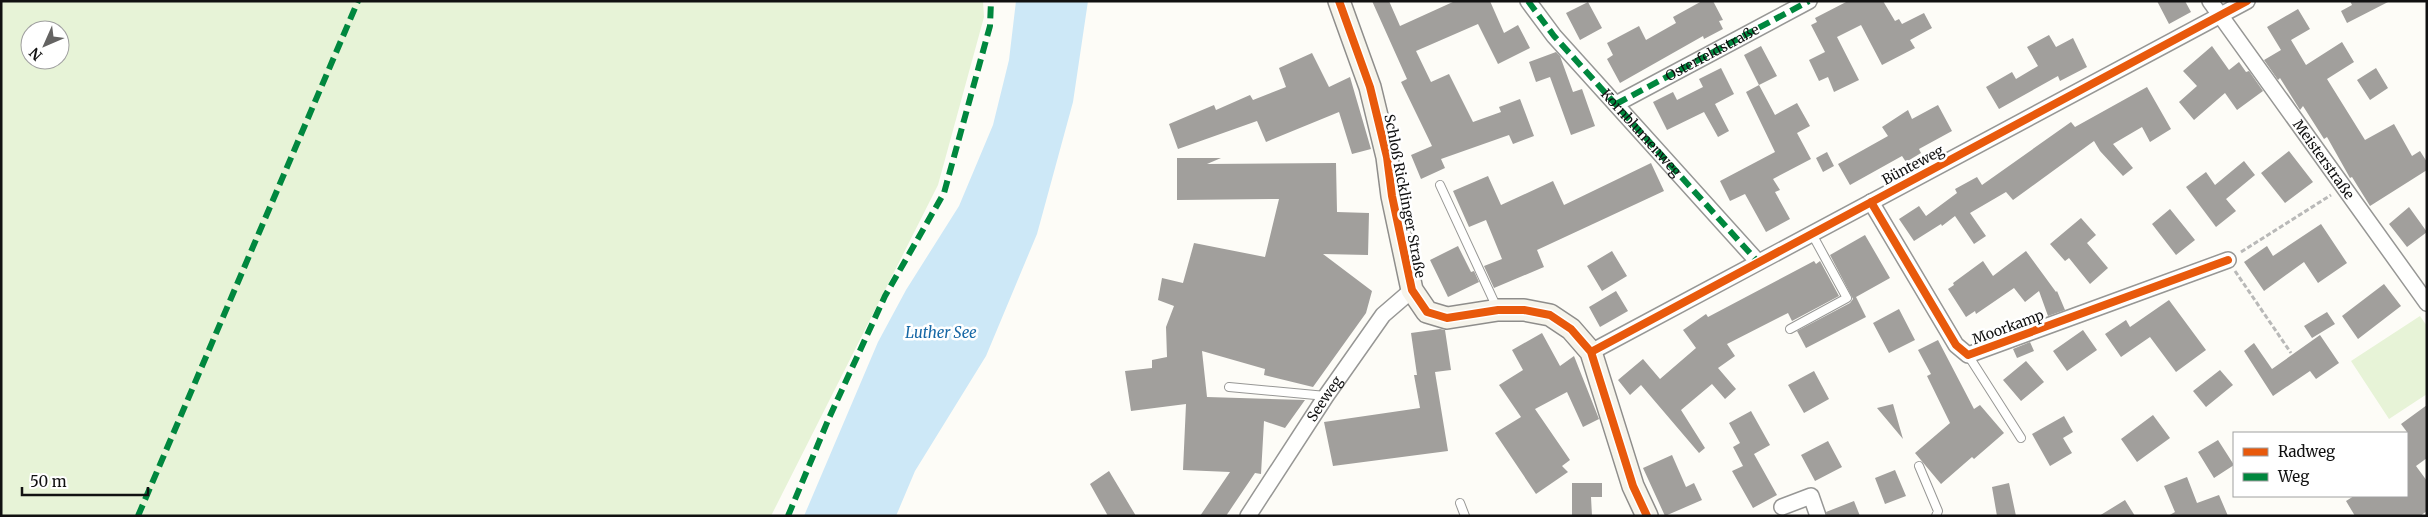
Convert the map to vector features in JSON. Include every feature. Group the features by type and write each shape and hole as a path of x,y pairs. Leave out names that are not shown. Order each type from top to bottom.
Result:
{"street":[{"name":"Schloß Ricklinger Straße","path":"1339,1 1370,87 1387,157 1392,196 1412,290 1427,312 1447,318 1498,310 1524,310 1550,315 1570,328 1591,352 1633,486 1647,516"},
{"name":"Kornblumenweg","path":"1528,1 1554,36 1758,262"},
{"name":"Osterfeldstraße","path":"1616,104 1808,1"},
{"name":"Meisterstraße","path":"2210,1 2342,188 2427,303"},
{"name":"Bünteweg","path":"1591,352 2247,1"},
{"name":"Moorkamp","path":"1871,202 1956,345 1968,355 2228,260"},
{"name":"Seeweg","path":"1248,516 1326,396 1383,316 1412,290"},
{"path":"1782,507 1811,496 1818,516"}],"lane":[{"path":"1440,185 1498,310"},
{"path":"1790,329 1847,298 1812,234"},
{"path":"1968,355 2021,438"},
{"path":"1229,387 1326,396"},
{"path":"1919,466 1938,511 1936,516"},
{"path":"1460,503 1465,516"}],"path":[{"path":"2291,353 2228,260 2342,188"}],"green space":[{"path":"1,1 983,1 984,17 938,185 771,516 1,516"},
{"path":"2420,316 2427,326 2427,394 2389,419 2351,361"}],"water":[{"name":"Luther See","path":"1016,1 1088,1 1073,102 1037,234 986,356 915,471 896,516 804,516 878,342 906,290 959,206 993,125 1009,60"}],"building":[{"path":"1372,1 1389,1 1400,26 1455,1 1490,1 1504,33 1518,25 1530,48 1498,64 1478,24 1416,51 1431,82 1449,74 1473,122 1501,112 1499,107 1520,99 1534,136 1513,144 1509,135 1441,159 1445,168 1421,179 1411,155 1432,146 1401,82 1407,79"},
{"path":"1702,1 1713,1 1723,20 1719,21 1723,29 1704,39 1703,36 1620,83 1607,59 1613,55 1607,43 1639,26 1646,40 1676,23 1673,17"},
{"path":"1848,1 1883,1 1895,21 1899,19 1902,24 1924,13 1932,28 1910,40 1915,48 1882,65 1861,25 1837,37 1859,80 1834,92 1828,77 1819,81 1809,60 1825,52 1811,25 1817,22 1815,18"},
{"path":"2157,1 2185,1 2191,12 2169,24"},
{"path":"2350,1 2390,1 2347,23 2341,11 2352,5"},
{"path":"1588,2 1602,28 1580,40 1566,13"},
{"path":"2298,9 2310,29 2291,40 2306,65 2342,42 2354,62 2327,79 2365,140 2394,124 2412,156 2420,151 2427,162 2427,170 2370,206 2352,177 2350,178 2327,137 2324,139 2303,106 2300,110 2280,78 2278,80 2264,60 2281,50 2267,27"},
{"path":"2049,35 2056,47 2073,38 2087,67 2060,81 2058,76 1999,109 1986,87 2012,72 2016,79 2038,66 2027,47"},
{"path":"1761,46 1777,76 1759,85 1744,55"},
{"path":"2212,46 2229,70 2239,62 2246,72 2249,71 2263,91 2237,110 2225,93 2194,120 2179,102 2197,86 2183,71"},
{"path":"1556,52 1560,56 1573,92 1582,89 1595,126 1571,135 1550,77 1536,82 1529,62"},
{"path":"1312,53 1329,87 1350,77 1371,149 1352,154 1339,112 1266,142 1257,121 1178,149 1169,124 1214,105 1216,110 1250,95 1253,100 1286,87 1279,68"},
{"path":"1721,68 1734,94 1715,104 1729,131 1718,137 1704,112 1667,130 1653,102 1673,92 1677,100 1703,87 1699,79"},
{"path":"2376,68 2388,88 2370,100 2357,80"},
{"path":"1759,85 1775,115 1797,103 1810,126 1797,133 1811,159 1773,179 1780,190 1775,192 1790,219 1766,232 1745,194 1730,201 1720,181 1775,152 1746,92"},
{"path":"2147,87 2171,129 2150,142 2142,127 2113,144 2133,168 2123,176 2100,151 2094,141 2013,200 2006,192 1970,213 1986,236 1974,244 1955,216 1942,226 1941,224 1914,241 1899,219 1919,206 1926,216 1957,193 1955,189 1977,177 1982,185 2071,122 2075,127"},
{"path":"1938,105 1952,131 1919,149 1921,153 1906,162 1902,156 1850,185 1838,164 1888,136 1882,127 1908,110 1912,119"},
{"path":"2289,151 2313,182 2285,203 2261,173"},
{"path":"1827,152 1834,166 1823,172 1816,158"},
{"path":"1177,158 1221,158 1207,164 1336,163 1337,212 1369,213 1368,255 1323,254 1372,291 1366,313 1313,387 1264,375 1265,369 1202,351 1207,397 1305,400 1285,428 1264,421 1261,474 1255,473 1226,516 1200,516 1230,472 1183,470 1186,404 1131,411 1125,371 1152,368 1152,360 1167,357 1166,327 1174,306 1158,300 1162,278 1183,283 1194,243 1265,257 1279,199 1177,200"},
{"path":"2244,161 2255,175 2226,199 2236,211 2216,227 2186,187 2206,172 2215,185"},
{"path":"1651,163 1664,191 1537,250 1544,267 1494,288 1484,266 1502,259 1486,220 1469,227 1453,191 1488,176 1501,205 1553,181 1564,205"},
{"path":"2409,207 2427,232 2407,247 2389,224"},
{"path":"2170,209 2195,240 2176,255 2152,224"},
{"path":"2081,218 2096,235 2087,243 2108,268 2090,284 2069,258 2065,261 2050,244"},
{"path":"2321,224 2347,263 2318,283 2304,262 2264,291 2244,262 2267,246 2273,256"},
{"path":"1865,235 1890,278 1856,297 1866,317 1806,348 1797,331 1850,303 1853,299 1830,255"},
{"path":"1458,246 1471,272 1474,271 1479,282 1448,297 1430,260"},
{"path":"1612,251 1627,276 1602,291 1587,266"},
{"path":"2026,251 2057,291 2065,310 2048,316 2039,291 2025,302 2014,288 1976,314 1975,311 1966,317 1948,289 1954,285 1953,283 1983,261 1993,276"},
{"path":"1814,261 1816,264 1820,261 1839,296 1792,321 1788,313 1727,344 1735,356 1718,368 1736,389 1725,399 1712,384 1681,410 1705,448 1699,453 1641,385 1630,395 1618,380 1643,359 1660,379 1696,348 1683,330 1706,314 1708,317"},
{"path":"2384,284 2401,306 2358,339 2342,316"},
{"path":"1616,291 1628,311 1600,327 1589,307"},
{"path":"2169,300 2206,350 2176,372 2150,337 2121,357 2105,334 2126,320 2130,327"},
{"path":"1899,309 1915,340 1889,353 1873,323"},
{"path":"2327,312 2335,324 2312,338 2304,326"},
{"path":"1445,330 1451,370 1435,372 1448,451 1333,466 1324,422 1420,408 1414,375 1417,375 1411,333"},
{"path":"2083,330 2097,350 2067,371 2053,351"},
{"path":"1542,333 1560,366 1574,356 1599,419 1583,427 1567,392 1535,409 1570,460 1562,466 1568,472 1536,494 1495,433 1521,417 1499,385 1523,370 1512,350"},
{"path":"2320,335 2339,363 2316,379 2310,371 2273,396 2244,351 2254,343 2272,369"},
{"path":"1938,340 1974,409 1980,405 2004,433 1941,484 1915,453 1950,423 1927,376 1931,374 1918,350"},
{"path":"2030,342 2034,351 2017,358 2013,349"},
{"path":"2026,361 2044,382 2021,401 2003,380"},
{"path":"2220,370 2233,385 2206,407 2193,391"},
{"path":"1814,371 1829,399 1804,413 1788,385"},
{"path":"1893,404 1903,439 1877,408"},
{"path":"2427,405 2427,458 2416,466 2427,481 2427,511 2420,516 2355,516 2346,501 2352,497 2408,497 2408,432 2401,424"},
{"path":"1751,411 1770,445 1754,454 1777,495 1753,508 1732,471 1743,466 1733,447 1740,443 1729,423"},
{"path":"2153,415 2170,438 2137,462 2121,439"},
{"path":"2064,416 2073,432 2063,438 2072,453 2050,466 2032,434"},
{"path":"2218,440 2233,466 2214,478 2198,452"},
{"path":"1828,441 1842,467 1815,481 1801,455"},
{"path":"1672,455 1686,487 1694,483 1702,500 1665,516 1643,468"},
{"path":"1895,470 1906,496 1885,504 1875,478"},
{"path":"1109,471 1136,516 1108,516 1090,484"},
{"path":"2187,477 2197,503 2219,495 2228,516 2168,516 2175,512 2164,486"},
{"path":"1572,483 1602,483 1602,497 1591,497 1592,516 1572,516"},
{"path":"2009,483 2016,516 1997,516 1992,487"},
{"path":"2125,500 2135,516 2099,516"},
{"path":"1854,501 1860,516 1827,516 1826,512"}],"marked path":[{"path":"138,516 358,1"},
{"path":"788,516 829,418 885,296 944,193 990,26 991,1"},
{"path":"1528,1 1554,36 1758,262"},
{"path":"1616,104 1809,1"}],"cycle path":[{"path":"1339,1 1370,87 1387,157 1392,196 1412,290 1427,312 1447,318 1498,310 1524,310 1550,315 1571,329 1591,352 1633,486 1647,516"},
{"path":"1591,352 2247,1"},
{"path":"1871,202 1956,345 1968,355 2228,260"}]}
